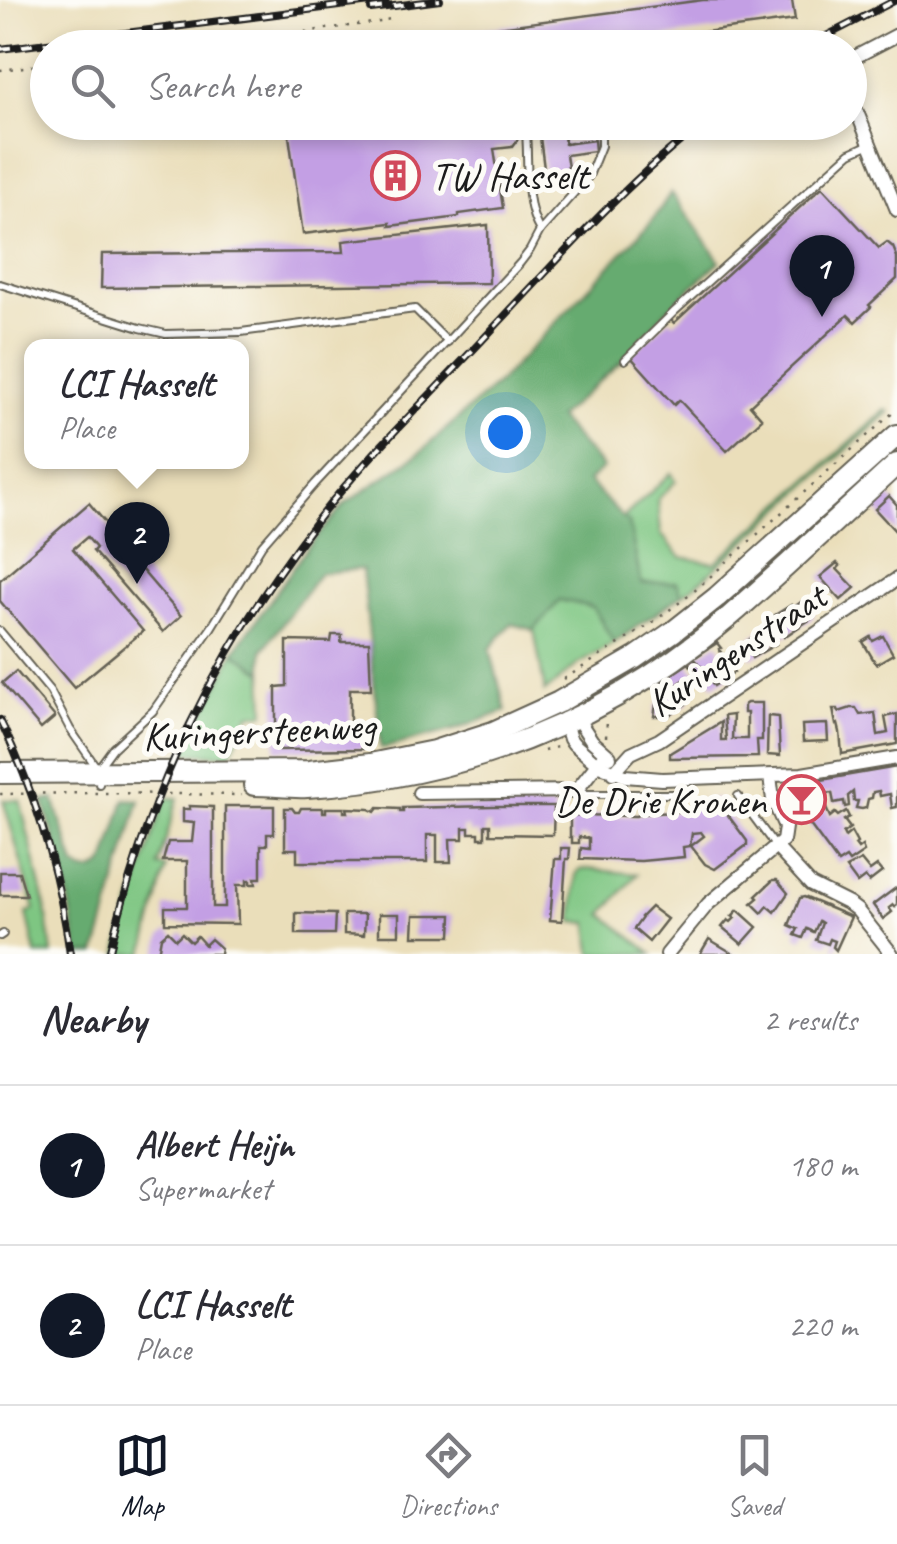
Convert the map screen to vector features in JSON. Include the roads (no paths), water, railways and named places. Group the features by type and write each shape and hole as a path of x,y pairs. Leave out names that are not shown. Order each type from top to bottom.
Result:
{"main road":[{"name":"Kuringersteenweg","path":"0,785 309,771 434,751 493,732 560,702 674,631 897,435"},
{"name":"Kuringersteenweg","path":"0,773 304,787 395,777 500,750 572,721 653,674 728,618 897,464"}],"street":[{"path":"867,51 897,35"},
{"path":"867,137 897,210"},
{"name":"Kuringenstraat","path":"616,769 631,753 659,740 897,580"},
{"path":"560,702 572,721 570,739 625,776 802,774 897,758"},
{"path":"419,793 576,791 601,759"},
{"path":"667,954 708,904 777,848 785,836 786,827 776,809 770,776"},
{"path":"777,848 811,885 857,910 892,954"}],"lane":[{"path":"527,140 526,166 535,223 540,231"},
{"path":"99,778 102,763 153,711 262,545 520,263 540,231 588,176 601,140"},
{"path":"625,360 850,152 870,144"},
{"path":"0,284 166,334 241,332 415,308 448,342"},
{"path":"0,631 50,691 99,778"},
{"path":"576,791 678,794"},
{"path":"738,796 777,848"}],"railway":[{"path":"150,30 386,0"},
{"path":"371,9 440,0"},
{"path":"838,30 896,0"},
{"path":"0,49 30,45"},
{"path":"109,954 125,894 165,780 217,672 281,569 318,519 401,425 565,251 682,140"},
{"path":"0,720 25,776 44,834 70,954"}],"place":[{"name":"TW Hasselt","path":"396,175"},
{"name":"Albert Heijn","path":"822,317"},
{"name":"LCI Hasselt","path":"137,584"},
{"name":"De Drie Kronen","path":"801,800"}]}
